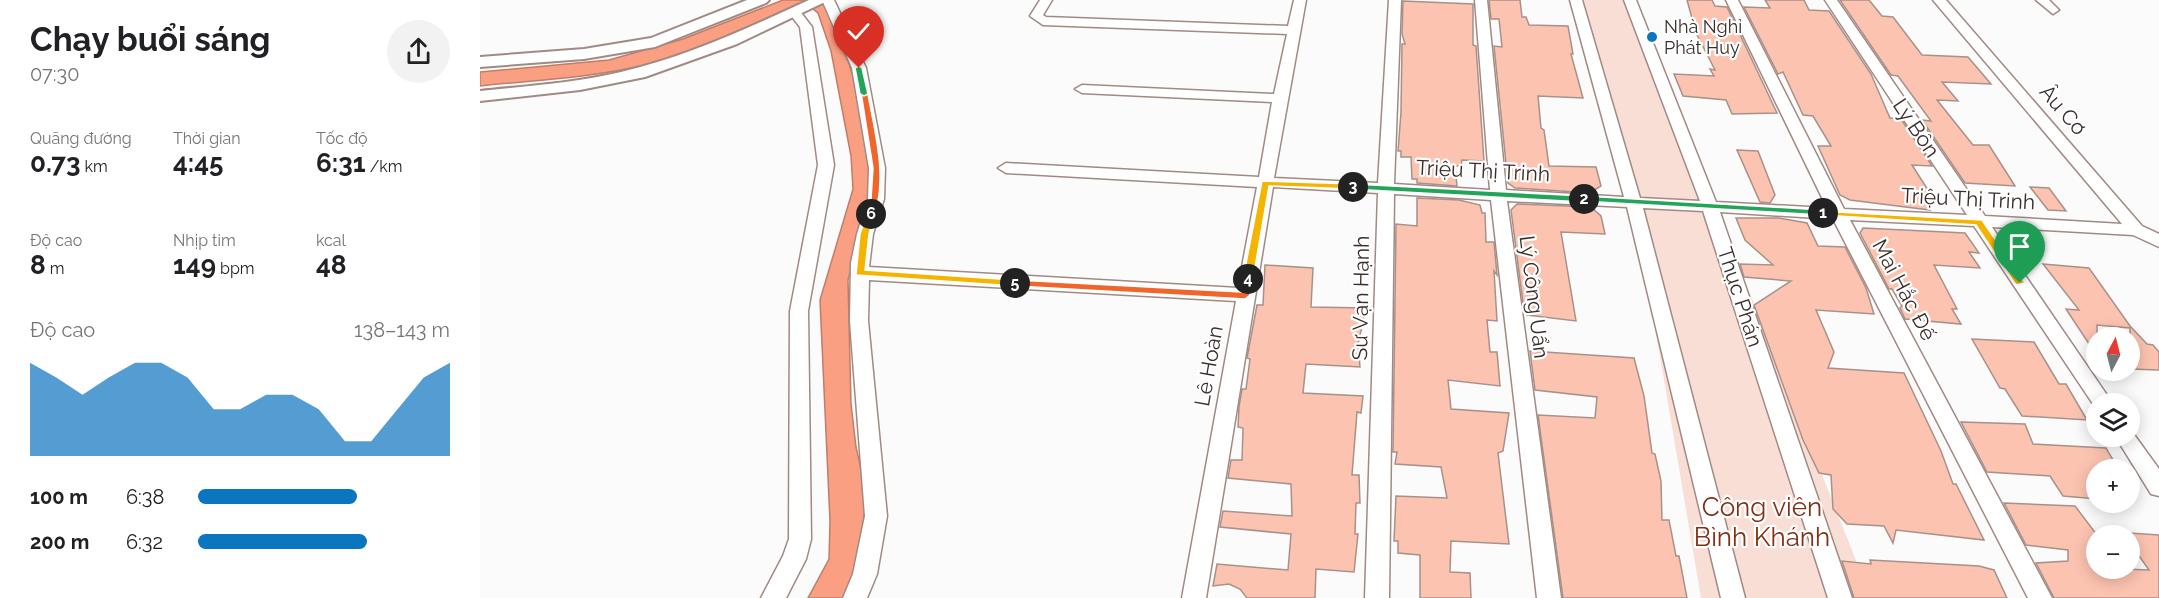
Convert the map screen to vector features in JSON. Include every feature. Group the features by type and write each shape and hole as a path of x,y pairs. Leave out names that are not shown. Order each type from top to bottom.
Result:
{"street":[{"path":"480,62 584,54 655,42 761,0"},
{"path":"480,96 598,82 639,73 725,45 821,0"},
{"path":"828,0 859,68 876,151 876,199 865,234 860,273 859,321 876,516 866,574 855,598"},
{"path":"1046,0 1036,16 1043,21 1293,30"},
{"name":"Lê Hoàn","path":"1194,598 1245,295 1300,0"},
{"name":"Sư Vạn Hạnh","path":"1377,598 1386,188 1395,0"},
{"name":"Lý Công Uẩn","path":"1481,0 1498,193 1549,598"},
{"path":"1576,0 1634,202 1733,598"},
{"name":"Thục Phán","path":"1630,0 1710,207 1840,598"},
{"name":"Mai Hắc Đế","path":"1732,0 1838,213 2040,598"},
{"name":"Lý Bôn","path":"1831,0 2095,393"},
{"name":"Âu Cơ","path":"1939,0 2136,230 2159,241"},
{"path":"2042,0 2053,10"},
{"path":"773,598 794,559 800,539 799,311 826,174 806,27 799,11"},
{"path":"1082,89 1280,98"},
{"name":"Triệu Thị Trinh","path":"1006,168 1265,183 1498,193 2136,230"},
{"path":"860,273 1245,295"},
{"path":"2132,447 2159,487"}],"green space":[{"name":"Công viên Bình Khánh","path":"1576,0 1633,0 1871,598 1701,598 1634,203"}],"shaded area":[{"path":"783,0 823,0 845,49 857,91 873,175 869,205 859,226 859,238 848,280 851,404 856,447 866,491 860,565 843,598 808,598 829,559 830,521 820,300 853,189 851,156 831,51 818,13 806,4 708,45 627,69 585,76 480,86 480,72 609,60 683,39"}],"building":[{"path":"1489,0 1520,0 1522,17 1526,17 1529,25 1568,26 1573,54 1571,54 1583,98 1538,96 1541,128 1544,130 1549,166 1596,167 1601,186 1590,193 1515,188 1508,183 1494,46 1502,47 1499,19 1491,19"},
{"path":"1687,0 1712,0 1715,6 1727,7 1777,113 1732,114 1726,100 1683,96 1674,74 1714,76 1710,69 1715,70 1696,33"},
{"path":"1765,0 1804,0 1809,10 1829,11 1871,74 1890,118 1901,119 1932,166 1912,165 1930,193 1921,192 1930,210 1850,200 1840,195 1818,146 1831,146 1813,116 1803,115 1783,72 1778,74 1744,7 1770,8"},
{"path":"1840,0 1869,0 1882,16 1893,17 1922,55 1968,57 1991,84 1942,82 1958,101 1937,100 1973,145 1989,145 2015,186 1965,183 1922,120 1931,121 1898,76 1891,75"},
{"path":"1403,1 1473,4 1473,45 1476,46 1484,161 1462,160 1461,166 1455,166 1457,186 1417,183 1417,179 1412,179 1411,157 1401,157 1401,151 1398,151 1402,44 1405,44 1402,34"},
{"path":"1737,150 1758,151 1775,195 1770,203 1760,202"},
{"path":"2030,187 2049,188 2066,211 2048,210"},
{"path":"1417,198 1459,200 1480,205 1482,213 1485,213 1486,242 1494,242 1497,321 1487,320 1490,352 1497,352 1500,386 1448,380 1451,409 1509,413 1503,451 1498,453 1509,544 1451,541 1450,572 1470,573 1471,598 1420,598 1420,555 1398,553 1398,541 1394,541 1396,496 1447,498 1441,467 1395,464 1397,452 1393,452 1396,224 1417,226"},
{"path":"1517,204 1591,207 1601,216 1605,234 1561,232 1576,321 1527,315 1524,311 1511,210"},
{"path":"1736,218 1779,218 1807,223 1818,246 1845,247 1866,288 1874,314 1816,310 1834,352 1828,368 1904,373 1941,451 1953,484 1956,484 1984,540 1896,530 1893,543 1884,526 1847,524 1833,509 1831,475 1819,473 1803,440 1754,305 1791,281 1744,277 1740,264 1773,265 1745,240"},
{"path":"1863,228 1965,233 1979,253 1969,252 1980,268 1934,265 1957,309 1952,309 1961,324 1905,319 1900,308 1902,306 1892,289 1889,289 1860,233"},
{"path":"2043,264 2089,268 2131,327 2097,325 2097,327 2086,327 2086,339 2066,309 2079,310"},
{"path":"1265,265 1313,268 1311,307 1366,308 1358,344 1360,367 1306,364 1303,393 1363,396 1361,413 1357,412 1352,475 1359,475 1360,503 1356,503 1355,534 1358,534 1354,572 1316,569 1315,598 1247,598 1240,589 1229,584 1213,586 1217,564 1288,570 1291,534 1220,527 1223,511 1292,516 1291,484 1228,478 1231,460 1242,460 1243,428 1238,427 1239,407 1242,389 1246,389 1250,359 1247,358 1257,305 1263,305"},
{"path":"2140,337 2159,352 2159,370 2140,369"},
{"path":"1972,339 2034,342 2059,384 2066,384 2086,420 2022,416 2005,389 2000,388"},
{"path":"1530,351 1634,358 1644,396 1652,453 1655,454 1661,481 1662,520 1669,520 1687,598 1563,598 1538,415 1595,418 1597,397 1535,390"},
{"path":"1961,422 2025,424 2033,444 2106,448 2112,459 2086,459 2086,498 2063,496 2050,476 1987,472"},
{"path":"2004,503 2075,506 2089,525 2086,525 2086,579 2140,579 2140,570 2149,570 2140,557 2140,534 2159,535 2159,598 2054,598 2036,563 2068,561 2068,550 2026,545"},
{"path":"1870,560 1979,566 1994,570 2007,598 1854,598 1842,561 1871,564"}],"place":[{"name":"Nhà Nghỉ Phát Huy","path":"1652,37"}],"route":[{"path":"859,68 876,151 877,168 876,199 865,234 860,273 1245,295 1265,183 1498,193 1978,222 2020,283"}]}
